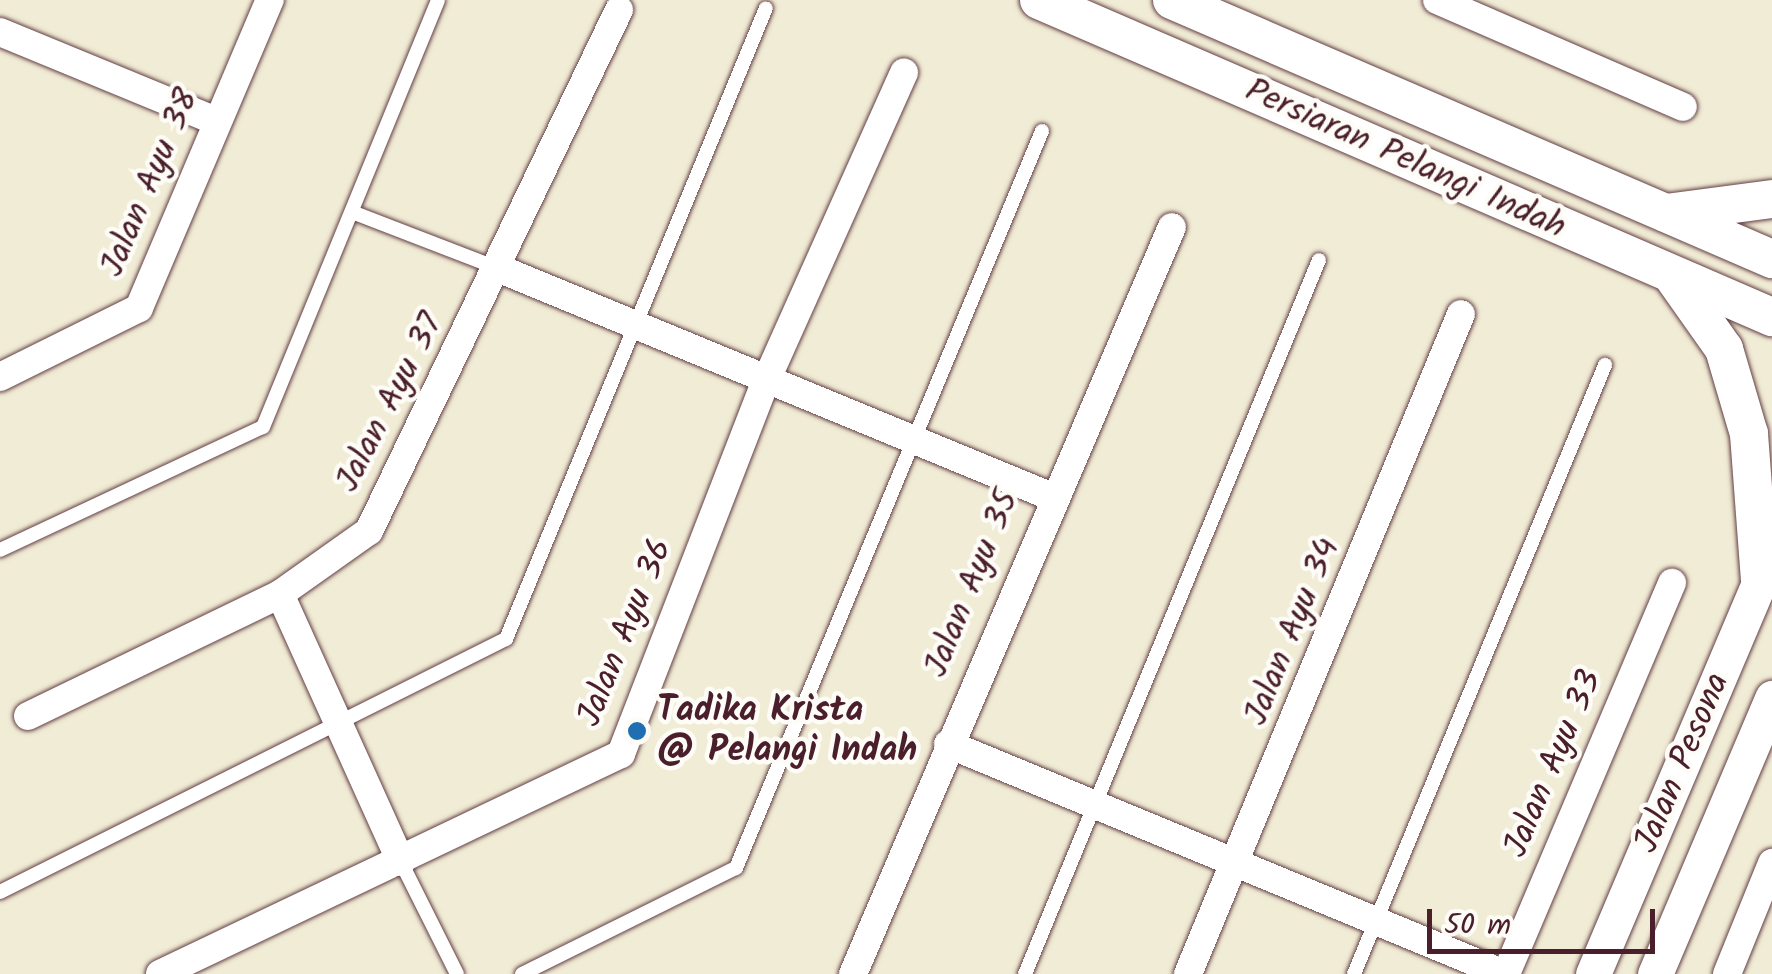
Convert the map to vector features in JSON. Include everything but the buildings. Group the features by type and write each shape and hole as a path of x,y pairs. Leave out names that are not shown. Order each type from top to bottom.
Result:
{"main road":[{"name":"Persiaran Pelangi Indah","path":"1039,0 1674,278 1772,317"},
{"name":"Persiaran Pelangi Indah","path":"1172,0 1659,214 1772,259"},
{"path":"1659,214 1772,200"},
{"path":"1674,278 1724,349 1749,434 1766,566"}],"street":[{"name":"Jalan Ayu 38","path":"0,377 139,308 270,0"},
{"path":"1437,0 1683,107"},
{"name":"Jalan Ayu 37","path":"28,716 280,594 368,531 500,269 619,10"},
{"path":"0,32 216,121"},
{"name":"Jalan Ayu 36","path":"160,974 621,754 766,381 904,72"},
{"name":"Jalan Ayu 35","path":"853,974 1050,496 1172,227"},
{"path":"500,269 1050,496"},
{"name":"Jalan Ayu 34","path":"1188,974 1240,864 1461,314"},
{"name":"Jalan Pesona","path":"1593,974 1766,566"},
{"name":"Jalan Ayu 33","path":"1505,974 1672,583"},
{"path":"280,594 401,862"},
{"name":"Jalan Pesona","path":"1655,974 1772,698"},
{"path":"948,744 1505,974"},
{"path":"1727,974 1772,863"}],"lane":[{"path":"0,550 263,427 438,0"},
{"path":"0,892 506,639 766,8"},
{"path":"522,974 736,868 1042,131"},
{"path":"352,212 500,269"},
{"path":"1026,974 1319,260"},
{"path":"1354,974 1605,365"},
{"path":"401,862 456,974"}],"place":[{"name":"Tadika Krista @ Pelangi Indah","path":"637,731"}]}
